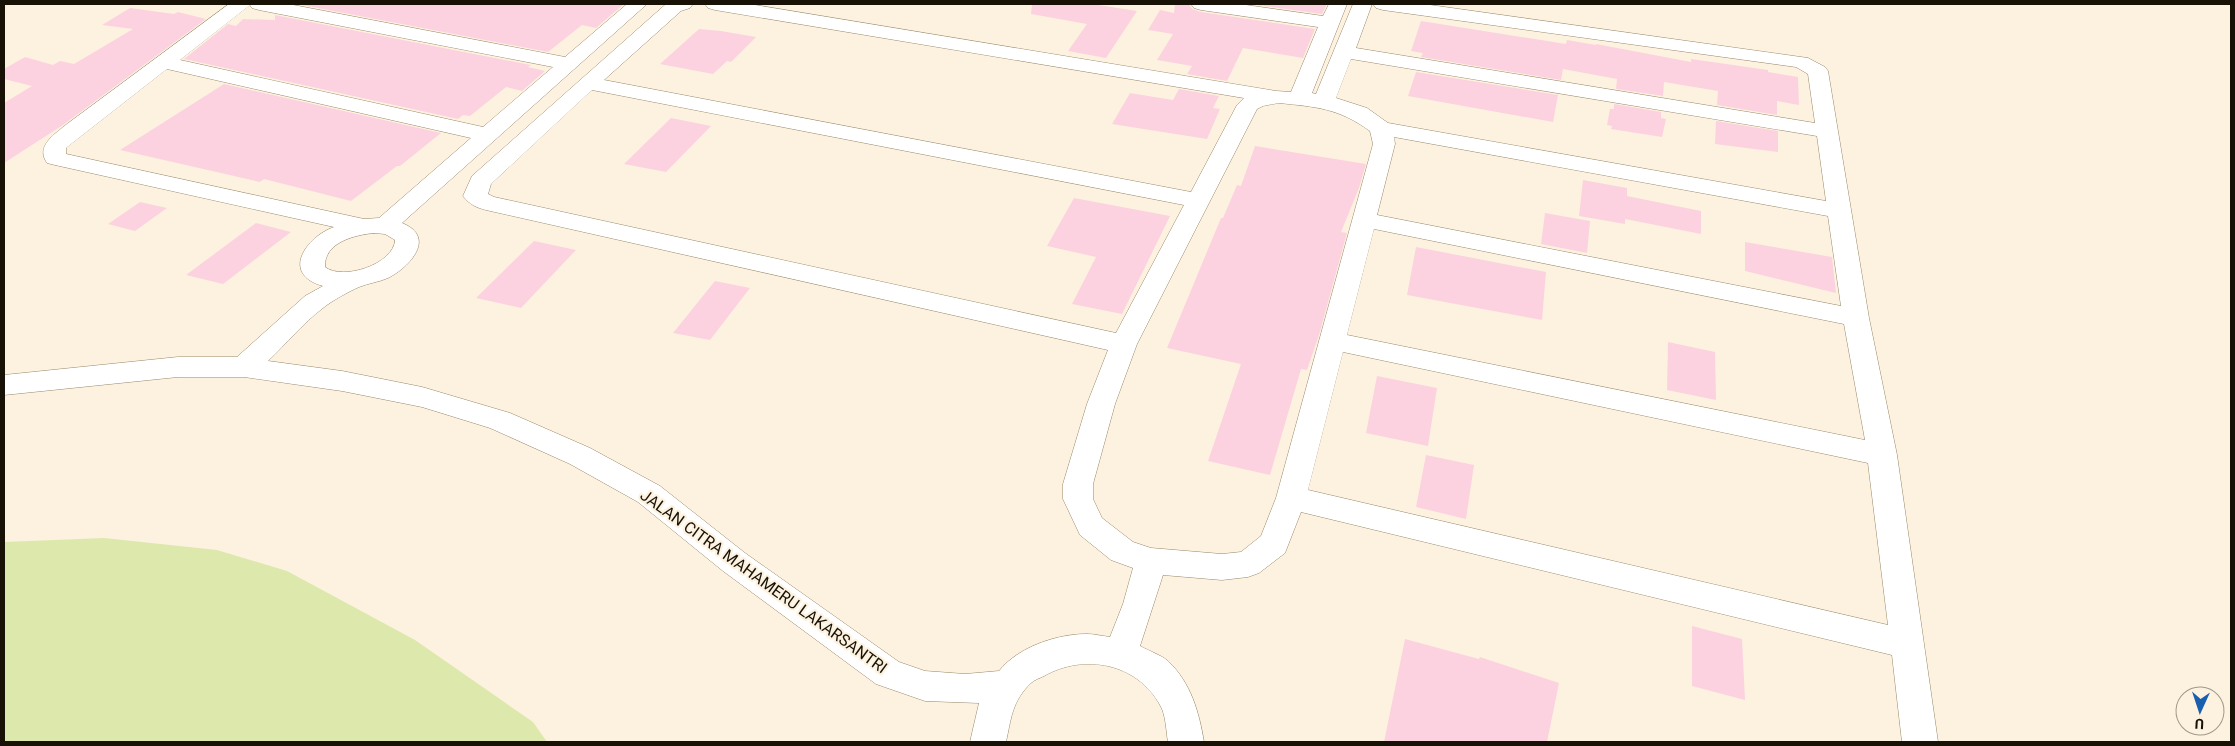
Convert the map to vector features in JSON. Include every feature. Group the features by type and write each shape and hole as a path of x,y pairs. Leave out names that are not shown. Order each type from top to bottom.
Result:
{"street":[{"path":"241,4 162,62 55,146 55,158 374,226 402,230 407,237 407,245 395,262 382,270 320,290 244,367"},
{"path":"259,4 569,64"},
{"path":"320,290 312,265 314,256 321,246 332,238 374,226 488,134 635,4"},
{"path":"683,4 674,7 480,182 475,196 486,203 1124,344"},
{"path":"715,4 1301,99 1359,113 1381,128 1839,212"},
{"path":"1201,4 1330,22"},
{"path":"1301,99 1338,4"},
{"path":"1363,4 1344,52 1301,99 1258,100 1248,105 1124,344 1101,404 1078,484 1078,499 1091,526 1122,551 1151,561 1200,566 1248,564 1274,544 1291,498 1384,144 1381,128"},
{"path":"1383,4 1801,62 1818,71 1856,318 1882,454 1920,742"},
{"path":"1344,52 1826,131"},
{"path":"162,62 488,134"},
{"path":"588,83 1198,200"},
{"path":"1364,220 1856,318"},
{"path":"1333,341 1882,454"},
{"name":"JALAN CITRA MAHAMERU LAKARSANTRI","path":"4,385 178,368 244,367 342,381 422,397 500,420 580,456 649,494 734,562 888,673 925,686 965,690 1006,686"},
{"path":"1291,498 1906,644"},
{"path":"1120,652 1139,604 1151,561"},
{"path":"988,742 988,729 993,707 1006,686 1024,669 1046,656 1062,651 1095,647 1120,652 1142,662 1155,672 1176,695 1184,717 1186,742"}],"green space":[{"path":"104,538 217,550 287,571 415,640 533,722 547,742 4,742 4,542"}],"building":[{"path":"297,4 624,4 596,28 582,25 548,52"},
{"path":"1032,4 1092,4 1137,11 1106,58 1068,51 1087,24 1031,14"},
{"path":"1175,4 1189,4 1192,9 1201,12 1315,29 1303,58 1243,48 1227,81 1187,74 1192,66 1157,60 1173,34 1148,30 1160,10 1174,13"},
{"path":"1251,4 1327,4 1322,14"},
{"path":"130,8 174,14 178,12 206,19 63,125 4,163 4,103 32,86 4,79 4,69 25,57 53,65 60,61 74,64 133,29 102,25"},
{"path":"275,15 531,65 528,67 545,71 522,91 506,87 470,116 463,115 458,119 184,59 228,24 236,26 243,19 275,20"},
{"path":"1421,21 1566,44 1567,40 1596,44 1691,62 1691,59 1768,70 1768,72 1798,77 1799,105 1777,101 1777,115 1717,105 1718,91 1664,82 1663,96 1616,89 1617,79 1563,69 1561,80 1421,57 1423,53 1411,51"},
{"path":"699,29 756,37 731,62 727,61 713,74 660,64"},
{"path":"1416,72 1558,95 1553,122 1408,96"},
{"path":"224,84 441,133 400,166 397,166 351,201 264,179 260,182 120,150"},
{"path":"1179,89 1219,96 1213,108 1220,109 1207,139 1112,124 1130,93 1173,100"},
{"path":"1614,104 1661,112 1661,118 1666,119 1662,137 1611,129 1612,126 1607,125 1610,109 1614,109"},
{"path":"671,118 711,126 666,172 624,164"},
{"path":"1716,121 1778,131 1778,152 1715,144"},
{"path":"1255,146 1366,164 1359,188 1341,232 1347,233 1319,335 1307,370 1301,369 1270,475 1208,461 1241,364 1167,348 1221,218 1223,218 1237,185 1241,186"},
{"path":"1583,180 1627,188 1627,196 1701,211 1701,234 1625,219 1625,224 1579,216"},
{"path":"1074,198 1170,216 1122,314 1072,304 1096,257 1047,246"},
{"path":"140,202 167,208 135,231 108,224"},
{"path":"1545,213 1590,221 1587,253 1541,244"},
{"path":"256,223 291,232 223,284 186,275"},
{"path":"534,241 576,250 521,308 476,298"},
{"path":"1745,242 1832,257 1836,293 1745,271"},
{"path":"1416,247 1546,272 1542,320 1407,295"},
{"path":"715,281 750,288 710,340 673,333"},
{"path":"1668,342 1715,352 1716,400 1667,390"},
{"path":"1377,376 1437,388 1428,446 1366,433"},
{"path":"1426,455 1474,465 1466,519 1416,507"},
{"path":"1692,626 1742,639 1745,700 1692,686"},
{"path":"1405,639 1479,659 1480,657 1559,683 1547,742 1384,742"}]}
